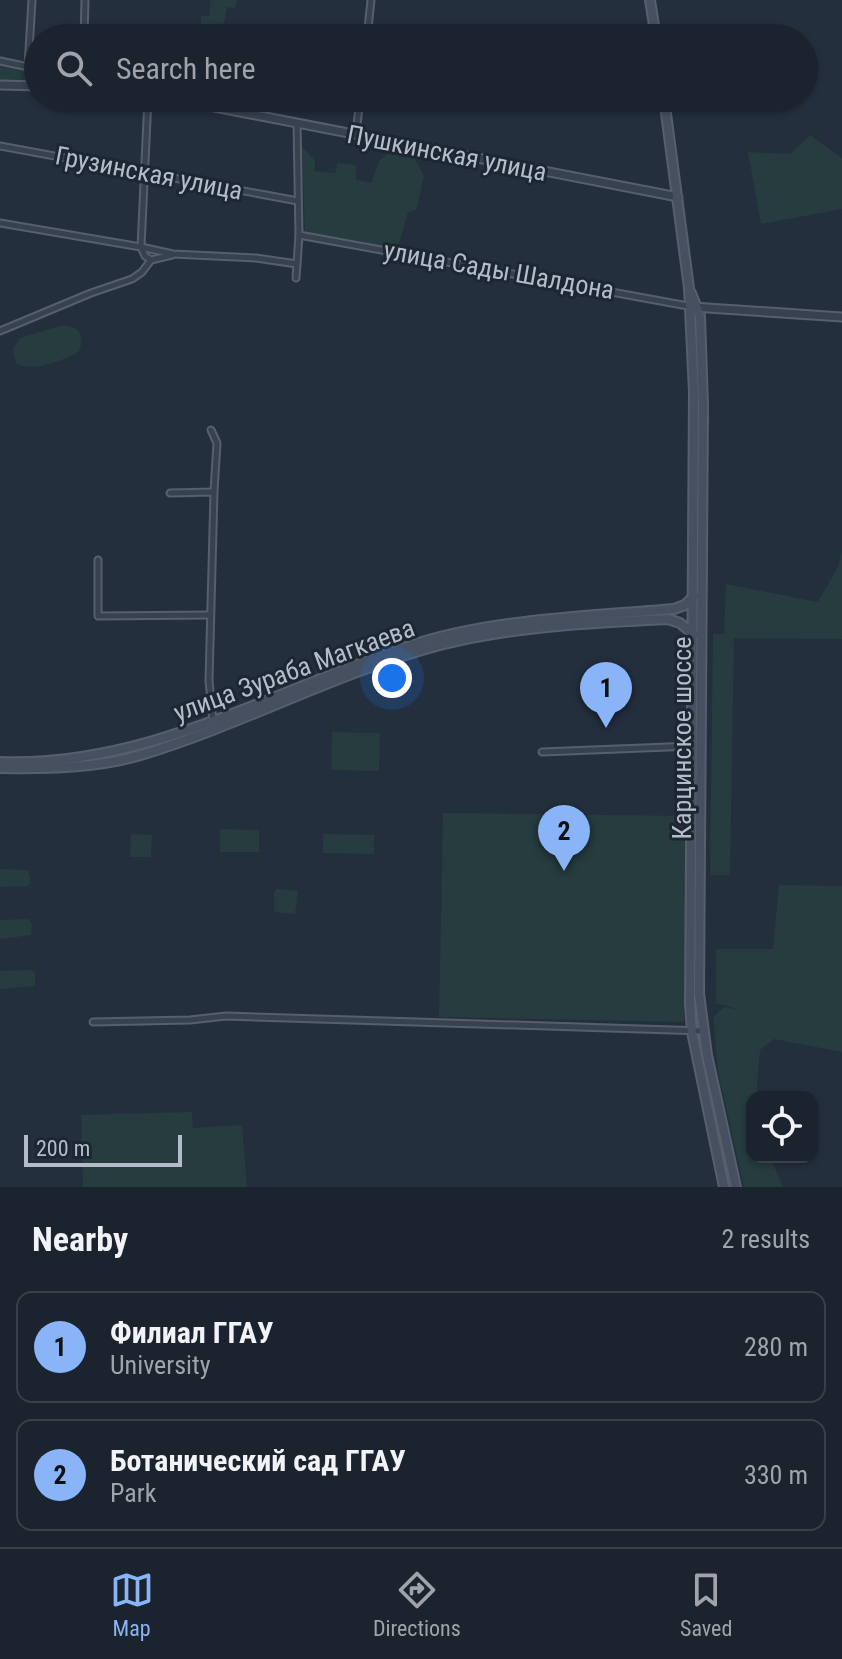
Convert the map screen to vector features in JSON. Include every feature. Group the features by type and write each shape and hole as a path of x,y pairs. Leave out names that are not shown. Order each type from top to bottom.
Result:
{"main road":[{"path":"650,0 654,24"},
{"name":"Карцинское шоссе","path":"666,112 693,307 703,406 699,993 703,1031 736,1187"},
{"name":"Карцинское шоссе","path":"693,307 696,444 692,1032 724,1187"},
{"name":"улица Зураба Магкаева","path":"0,762 53,761 128,749 213,721 426,641 498,627 674,609 685,605 694,596"},
{"path":"674,609 695,618 703,630"},
{"path":"695,618 703,609"},
{"name":"улица Зураба Магкаева","path":"0,768 75,766 144,754 188,739 366,664 439,645 508,632 695,618"},
{"path":"673,620 688,628 694,636"}],"street":[{"path":"31,24 32,0"},
{"path":"84,24 85,0"},
{"path":"368,24 371,0"},
{"path":"0,61 24,66"},
{"path":"0,85 24,86"},
{"path":"147,112 141,247 151,260"},
{"name":"Пушкинская улица","path":"240,112 678,197"},
{"path":"356,134 358,112"},
{"path":"296,278 299,235 297,123"},
{"name":"Грузинская улица","path":"0,146 298,201"},
{"path":"0,223 173,254 256,258 297,264"},
{"name":"улица Сады Шалдона","path":"299,235 693,307"},
{"path":"0,331 132,279 151,260 173,254"},
{"path":"693,307 842,317"},
{"path":"211,430 217,443 209,681 213,721"},
{"path":"170,493 214,492"},
{"path":"98,560 98,616 210,615"},
{"path":"542,752 693,746"},
{"path":"93,1022 226,1016 703,1031"}],"green space":[{"path":"210,0 237,0 235,8 227,7 224,24 201,24 201,16 209,16"},
{"path":"0,58 24,64 24,81 0,80"},
{"path":"810,135 842,158 842,209 761,224 748,152 790,154"},
{"path":"302,146 315,161 315,171 336,173 337,163 356,165 356,180 371,183 380,160 392,150 413,155 424,176 416,210 408,212 397,250 305,232"},
{"path":"63,325 74,328 80,334 78,352 38,366 16,363 13,349 20,338"},
{"path":"842,551 842,639 734,638 730,875 710,875 713,634 724,634 726,584 818,602 838,567"},
{"path":"332,732 380,733 379,771 331,770"},
{"path":"443,813 687,816 684,1022 439,1017"},
{"path":"220,829 259,830 259,852 220,852"},
{"path":"131,834 152,835 151,857 130,857"},
{"path":"323,834 374,835 374,854 323,853"},
{"path":"0,869 28,870 31,883 27,886 0,887"},
{"path":"779,885 842,886 842,1052 774,1039 760,1050 757,1091 746,1091 746,1163 773,1163 783,1187 744,1187 718,1072 713,1017 724,1007 741,1010 716,1003 716,949 773,949"},
{"path":"277,889 298,891 295,914 274,912 274,892"},
{"path":"29,919 31,935 0,939 0,920"},
{"path":"31,970 35,973 35,986 0,989 0,971"},
{"path":"192,1112 193,1128 242,1125 247,1187 83,1187 81,1115"}],"place":[{"name":"Филиал ГГАУ","path":"606,728"},
{"name":"Ботанический сад ГГАУ","path":"564,871"}]}
